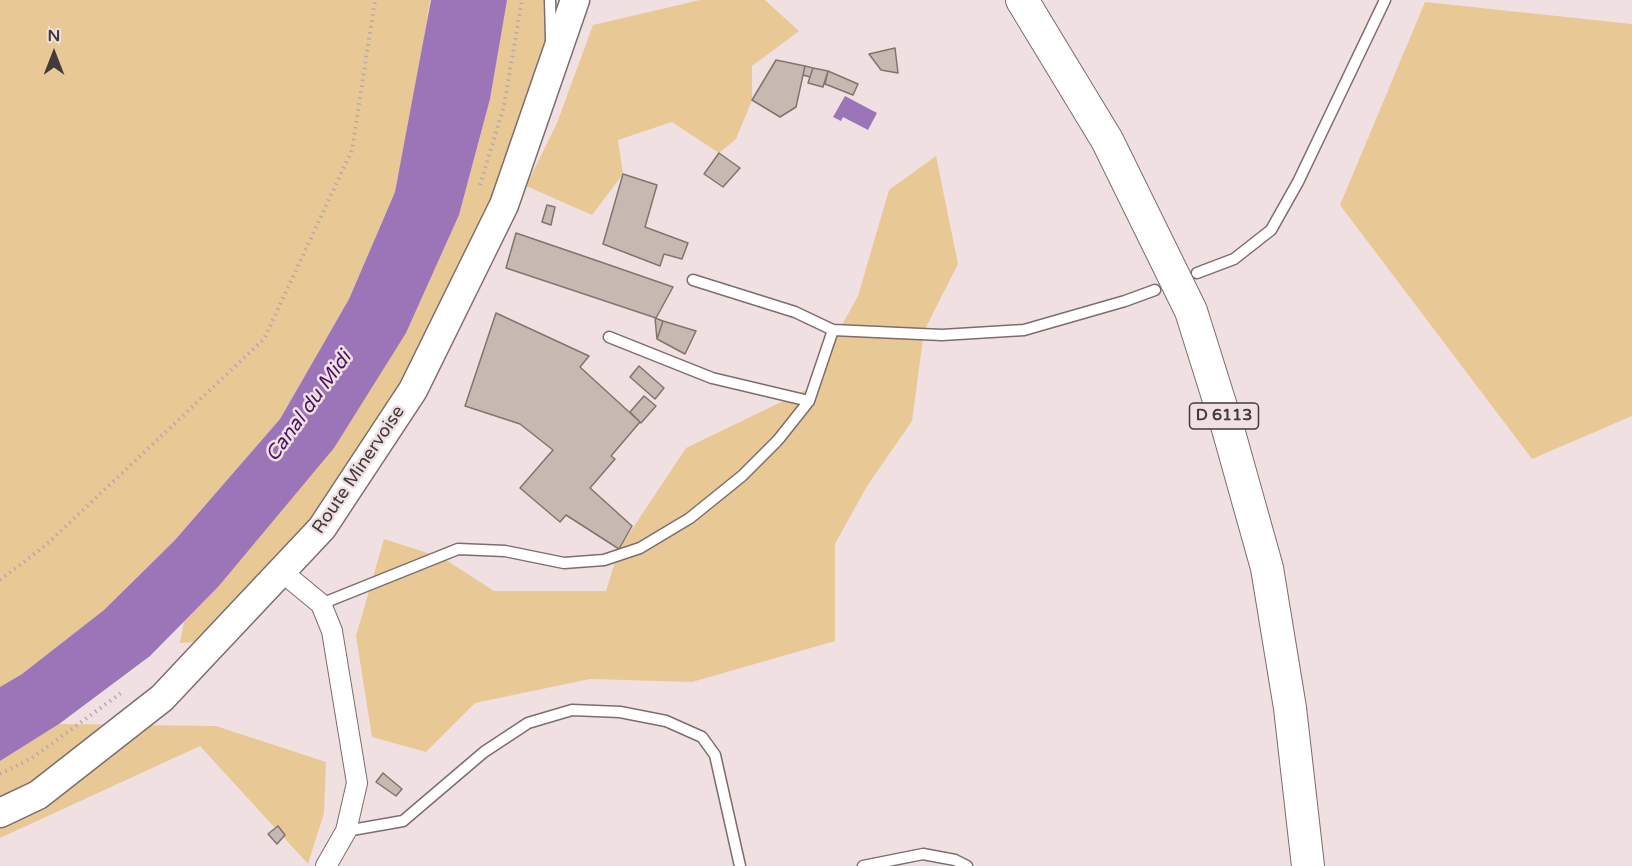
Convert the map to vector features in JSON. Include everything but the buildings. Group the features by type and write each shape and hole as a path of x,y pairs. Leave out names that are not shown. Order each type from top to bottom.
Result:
{"main road":[{"name":"D 6113","path":"1022,2 1107,140 1191,311 1228,429 1267,568 1290,708 1308,866"},
{"name":"Route Minervoise","path":"0,813 38,795 162,698 322,528 413,390 504,205 551,68 569,4"}],"street":[{"path":"281,572 321,604 332,631 357,783 346,831 326,866"}],"lane":[{"path":"1197,273 1234,259 1271,230 1298,182 1385,0"},
{"path":"693,280 795,312 832,330 942,335 1024,330 1155,290"},
{"path":"321,604 458,549 505,550 564,563 604,560 640,548 690,518 742,476 778,440 809,400 832,330"},
{"path":"609,337 712,378 809,400"},
{"path":"346,831 403,821 484,752 528,723 572,710 620,712 666,721 702,737 715,755 740,866"},
{"path":"863,866 923,854 955,860 967,866"}],"path":[{"path":"0,580 46,545 264,339 352,150 375,0"},
{"path":"477,195 504,106 522,0"},
{"path":"0,774 32,758 127,689"}],"shaded area":[{"path":"0,0 430,0 418,76 395,192 349,299 280,419 175,540 104,610 22,674 0,687"},
{"path":"506,0 548,0 544,18 551,68 413,390 215,641 180,643 184,621 218,587 406,333 459,215 490,99"},
{"path":"700,0 765,0 799,31 752,66 752,100 736,139 719,153 672,122 618,140 623,174 592,215 526,186 557,123 593,25"},
{"path":"1425,2 1632,24 1632,416 1532,459 1340,205"},
{"path":"936,156 958,264 924,331 912,421 867,486 835,544 835,641 692,682 590,679 475,703 426,752 372,737 356,636 384,539 443,558 494,591 606,591 619,549 686,448 806,390 858,296 889,190"},
{"path":"59,724 216,726 326,762 324,813 308,864 200,746 0,838 0,761"}],"water":[{"name":"Canal du Midi","path":"431,0 507,0 490,99 459,215 406,333 334,448 218,587 150,656 59,724 0,761 0,687 22,674 104,610 175,540 280,419 349,299 395,192"},
{"path":"845,96 877,113 868,130 843,117 841,121 833,117"}]}
